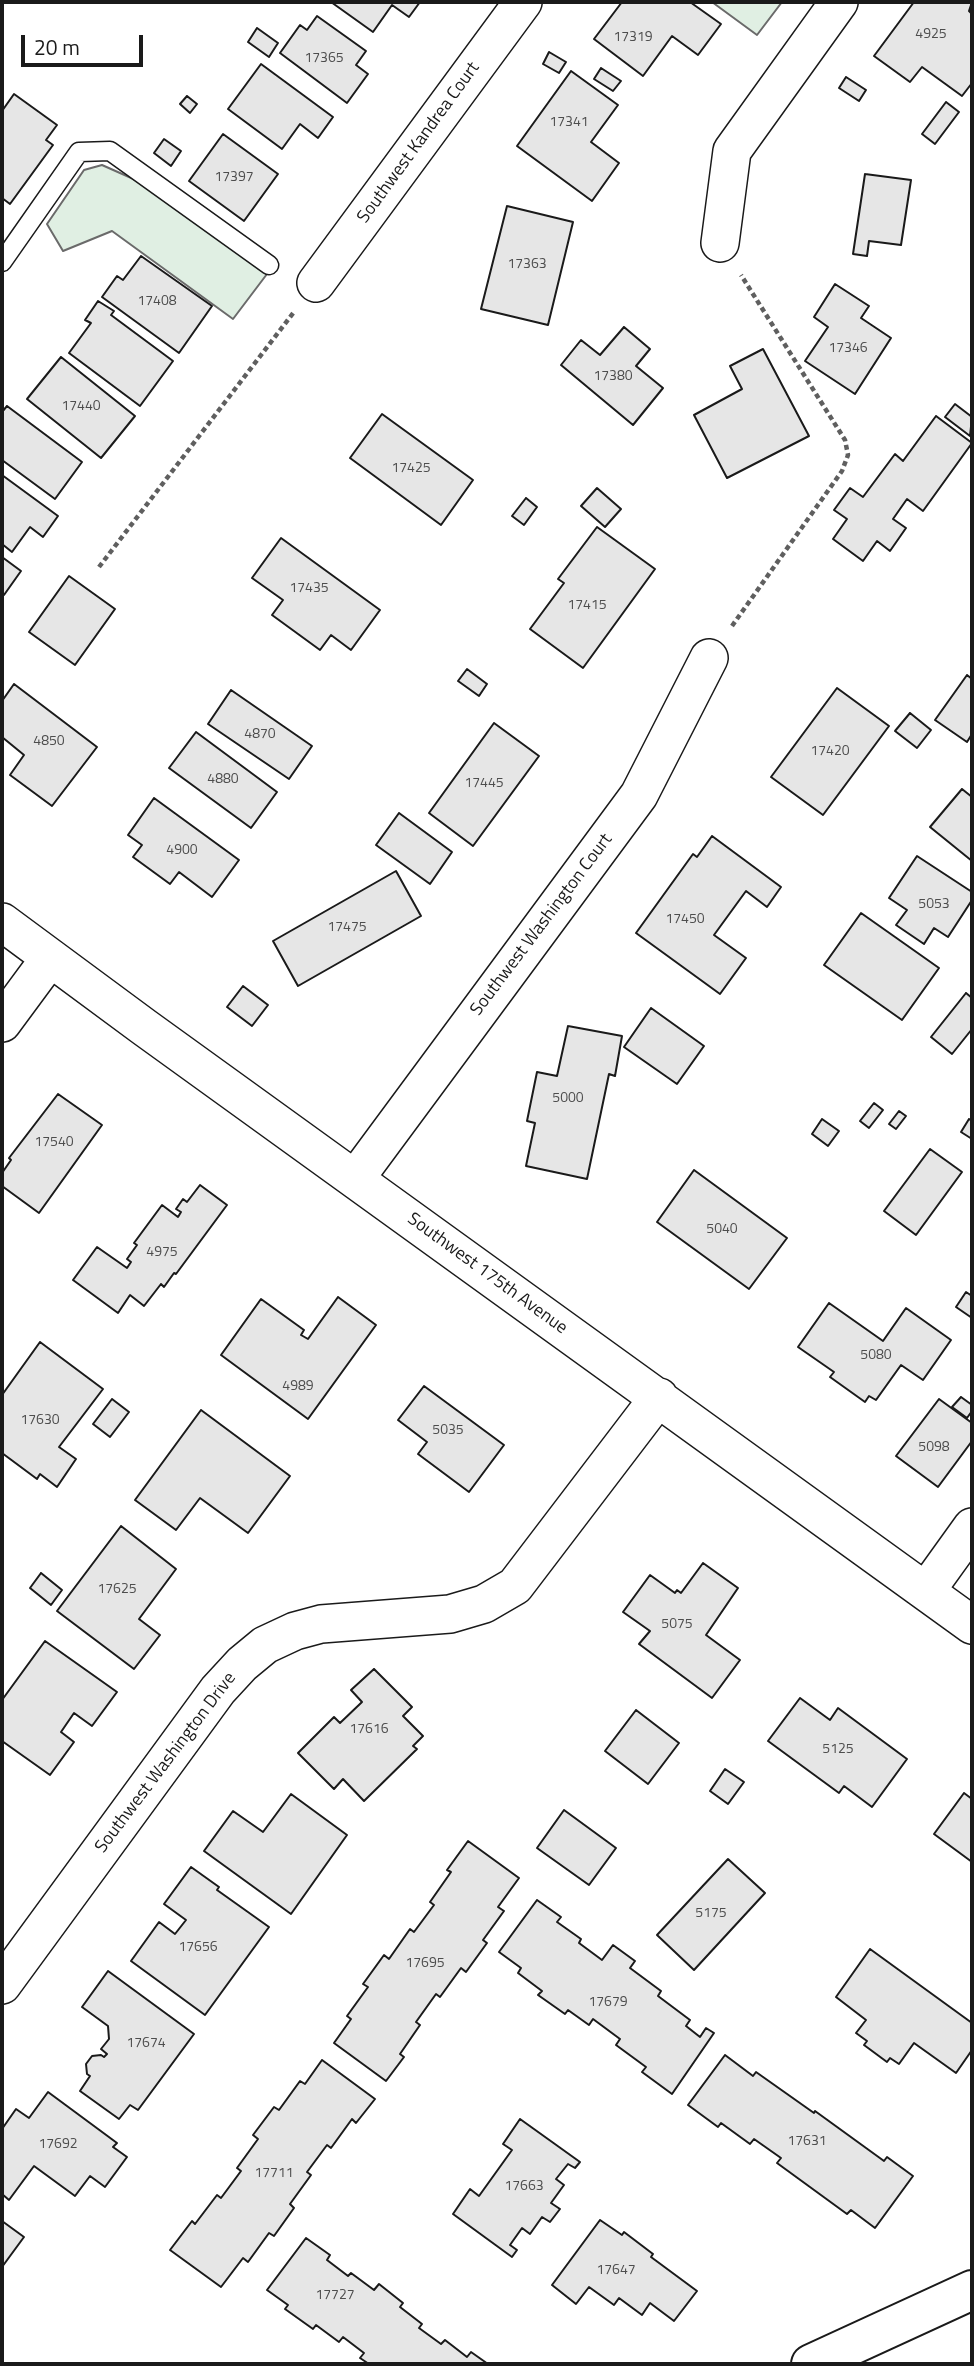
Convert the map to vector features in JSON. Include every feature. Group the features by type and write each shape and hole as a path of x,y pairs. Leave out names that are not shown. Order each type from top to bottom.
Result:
{"main road":[{"path":"811,2364 972,2290"}],"street":[{"name":"Southwest Kandrea Court","path":"316,283 523,2"},
{"path":"720,243 732,151 839,2"},
{"name":"Southwest Washington Court","path":"355,1179 639,795 709,658"},
{"name":"Southwest 175th Avenue","path":"2,922 972,1625"},
{"path":"2,1023 50,958"},
{"name":"Southwest Washington Drive","path":"2,1984 218,1690 242,1664 265,1646 295,1631 321,1624 450,1614 484,1604 515,1586 659,1397"},
{"path":"926,1591 972,1527"}],"lane":[{"path":"2,262 79,152 110,151 268,265"}],"path":[{"path":"709,658 842,471 848,455 845,440 720,243"},
{"path":"99,567 316,283"}],"green space":[{"path":"712,2 782,2 757,35"},
{"path":"102,165 138,181 267,274 233,319 112,231 63,251 47,224 84,170"}],"building":[{"path":"331,2 420,2 409,17 392,5 373,32"},
{"path":"622,2 690,2 721,24 698,55 672,36 643,76 594,39"},
{"path":"914,2 972,2 969,11 972,14 972,83 962,96 922,67 910,82 874,56"},
{"path":"317,16 366,51 356,65 368,74 347,103 280,53 300,25 307,30"},
{"path":"257,28 278,43 269,57 248,42"},
{"path":"549,52 566,62 559,73 543,64"},
{"path":"261,64 333,117 318,138 300,124 282,149 228,109"},
{"path":"601,68 621,81 613,91 594,79"},
{"path":"571,71 618,105 591,142 619,163 592,201 517,146"},
{"path":"846,77 866,90 859,101 839,88"},
{"path":"14,94 57,125 46,140 53,145 10,204 2,198 2,111"},
{"path":"187,96 197,104 190,113 180,104"},
{"path":"946,102 959,112 935,144 922,134"},
{"path":"223,134 278,174 244,221 189,181"},
{"path":"164,139 181,151 171,166 154,153"},
{"path":"865,174 911,180 901,245 869,241 867,256 853,254"},
{"path":"507,206 573,222 548,325 481,309"},
{"path":"141,256 212,306 179,353 102,297 117,276 123,280"},
{"path":"835,284 869,306 861,318 891,338 855,394 805,361 828,327 814,317"},
{"path":"98,301 114,311 111,315 173,361 140,406 69,353 91,323 85,320"},
{"path":"624,327 650,349 636,366 663,388 633,425 561,365 581,340 600,355"},
{"path":"763,349 809,436 727,478 694,415 742,389 730,366"},
{"path":"61,357 135,416 101,458 27,399"},
{"path":"955,404 972,417 970,436 945,417"},
{"path":"7,406 82,462 55,499 2,460 2,412"},
{"path":"382,414 473,480 441,525 350,458"},
{"path":"936,416 972,443 923,511 907,499 893,519 906,528 890,551 877,541 863,561 833,539 847,519 834,510 850,488 863,497 895,454 903,461"},
{"path":"2,475 58,516 43,537 30,527 12,552 2,544"},
{"path":"597,488 621,509 605,527 581,506"},
{"path":"526,498 537,507 524,525 512,516"},
{"path":"597,527 655,569 583,668 530,629 564,583 558,579"},
{"path":"281,538 380,610 351,650 331,635 320,650 272,615 283,600 252,578"},
{"path":"2,557 21,571 4,595 2,594"},
{"path":"69,576 115,609 75,665 29,632"},
{"path":"467,669 487,684 479,696 458,681"},
{"path":"967,675 972,679 972,734 967,742 935,720"},
{"path":"14,684 97,747 52,806 10,775 24,755 2,737 2,701"},
{"path":"837,688 889,726 823,815 771,777"},
{"path":"231,690 312,746 289,779 208,724"},
{"path":"910,713 931,730 917,748 895,731"},
{"path":"494,723 539,756 473,846 429,813"},
{"path":"196,732 277,792 251,828 169,768"},
{"path":"962,789 972,797 972,861 930,827"},
{"path":"154,798 239,860 212,897 179,872 170,884 133,857 142,845 128,835"},
{"path":"399,813 452,852 430,884 376,845"},
{"path":"712,836 781,887 767,907 746,891 714,935 746,958 720,994 636,933 693,854 697,857"},
{"path":"917,856 972,892 972,900 948,937 934,928 924,944 896,925 907,910 889,898"},
{"path":"396,871 421,916 298,986 273,941"},
{"path":"861,913 939,968 902,1020 824,965"},
{"path":"243,986 268,1005 252,1026 227,1007"},
{"path":"966,993 972,998 972,1029 952,1054 931,1037"},
{"path":"651,1008 704,1046 677,1084 624,1047"},
{"path":"568,1026 622,1036 615,1076 609,1074 587,1179 526,1166 535,1123 527,1121 537,1072 557,1076"},
{"path":"58,1094 102,1125 39,1213 2,1186 2,1173 11,1160 9,1158"},
{"path":"874,1103 883,1110 869,1128 860,1121"},
{"path":"899,1111 906,1116 896,1129 889,1124"},
{"path":"822,1119 839,1131 828,1146 812,1134"},
{"path":"969,1119 972,1121 972,1139 961,1132"},
{"path":"930,1149 962,1172 916,1235 884,1211"},
{"path":"694,1170 787,1238 749,1289 657,1222"},
{"path":"200,1185 227,1205 176,1274 174,1273 164,1287 161,1284 144,1306 130,1295 118,1313 73,1280 97,1247 127,1268 131,1262 127,1259 137,1245 134,1243 162,1205 178,1217 181,1212 176,1209 183,1199 187,1202"},
{"path":"966,1292 972,1296 972,1318 956,1307"},
{"path":"338,1297 376,1325 308,1419 221,1355 261,1299 304,1330 301,1335 308,1339"},
{"path":"829,1303 883,1341 906,1308 951,1340 923,1380 901,1365 876,1400 869,1396 865,1402 830,1377 834,1372 798,1347"},
{"path":"40,1342 103,1389 59,1447 76,1459 57,1487 40,1474 37,1479 2,1453 2,1395"},
{"path":"424,1386 504,1445 469,1492 418,1454 427,1442 398,1420"},
{"path":"961,1397 972,1405 972,1411 967,1418 952,1407"},
{"path":"112,1399 129,1412 110,1437 93,1424"},
{"path":"939,1399 972,1423 972,1441 938,1487 896,1456"},
{"path":"201,1410 290,1476 248,1533 200,1498 176,1530 135,1500"},
{"path":"121,1526 176,1569 139,1619 160,1635 134,1669 57,1611"},
{"path":"703,1563 738,1588 706,1635 740,1660 712,1698 639,1644 650,1631 623,1612 650,1575 675,1593 677,1590 681,1593"},
{"path":"41,1573 62,1590 51,1605 30,1588"},
{"path":"45,1641 117,1692 92,1726 74,1713 61,1732 74,1742 50,1775 2,1741 2,1700"},
{"path":"374,1669 412,1707 403,1716 423,1736 413,1746 417,1749 364,1801 343,1779 334,1789 298,1753 334,1717 340,1723 362,1702 351,1690"},
{"path":"800,1698 830,1720 838,1708 907,1759 872,1807 844,1786 839,1793 768,1741"},
{"path":"636,1710 679,1743 648,1784 605,1751"},
{"path":"725,1769 744,1782 728,1804 710,1791"},
{"path":"964,1793 972,1799 972,1862 934,1834"},
{"path":"291,1794 347,1835 291,1914 204,1851 233,1811 263,1832"},
{"path":"564,1810 616,1848 589,1885 537,1848"},
{"path":"468,1841 519,1878 498,1907 504,1911 483,1940 487,1943 466,1972 461,1968 440,1997 436,1994 416,2022 420,2025 400,2054 404,2057 386,2081 334,2043 351,2019 347,2016 368,1987 363,1984 384,1955 389,1959 410,1929 414,1932 434,1905 430,1902 451,1872 447,1870"},
{"path":"728,1859 765,1893 694,1970 657,1935"},
{"path":"191,1867 219,1887 217,1890 269,1927 205,2015 131,1961 159,1922 175,1934 186,1920 164,1904"},
{"path":"537,1900 561,1917 557,1922 581,1939 579,1943 602,1960 613,1945 635,1961 630,1968 661,1991 658,1996 690,2020 686,2026 700,2037 706,2028 714,2033 672,2094 642,2072 646,2067 616,2045 620,2039 593,2019 589,2025 568,2010 565,2014 538,1995 542,1991 518,1973 521,1968 499,1952"},
{"path":"870,1949 972,2023 972,2050 956,2073 914,2043 899,2064 890,2058 887,2062 864,2045 867,2041 856,2033 866,2020 836,1997"},
{"path":"108,1971 194,2034 138,2110 130,2105 119,2119 80,2091 90,2076 87,2074 86,2064 92,2056 104,2057 107,2054 101,2049 109,2039 108,2026 82,2007"},
{"path":"725,2055 753,2076 756,2072 814,2113 815,2111 884,2161 887,2157 913,2176 875,2228 851,2210 847,2214 777,2163 781,2158 754,2139 750,2144 721,2123 718,2127 688,2105"},
{"path":"322,2060 375,2099 356,2123 352,2119 331,2148 327,2145 307,2172 311,2175 290,2204 294,2208 274,2236 269,2233 248,2262 243,2258 221,2287 170,2250 192,2221 195,2224 217,2195 221,2198 241,2171 237,2168 258,2139 253,2135 274,2107 279,2110 300,2081 305,2084"},
{"path":"48,2092 117,2143 113,2147 127,2157 105,2187 90,2176 75,2196 34,2166 9,2200 2,2194 2,2129 16,2109 29,2118"},
{"path":"520,2119 580,2162 575,2168 568,2164 556,2179 564,2185 551,2203 560,2209 550,2222 542,2217 530,2234 522,2228 510,2245 517,2250 512,2257 453,2214 470,2189 479,2196 512,2150 503,2144"},
{"path":"600,2220 622,2235 624,2232 653,2254 651,2257 697,2291 674,2321 650,2303 642,2315 619,2298 614,2305 589,2287 576,2304 552,2285"},
{"path":"2,2221 24,2237 2,2267"},
{"path":"306,2238 330,2255 327,2260 348,2276 351,2273 374,2290 379,2284 403,2303 400,2307 422,2324 419,2328 441,2344 445,2340 467,2357 471,2352 488,2364 369,2364 360,2358 364,2353 343,2337 339,2342 316,2325 313,2329 285,2309 288,2305 267,2290"}]}
